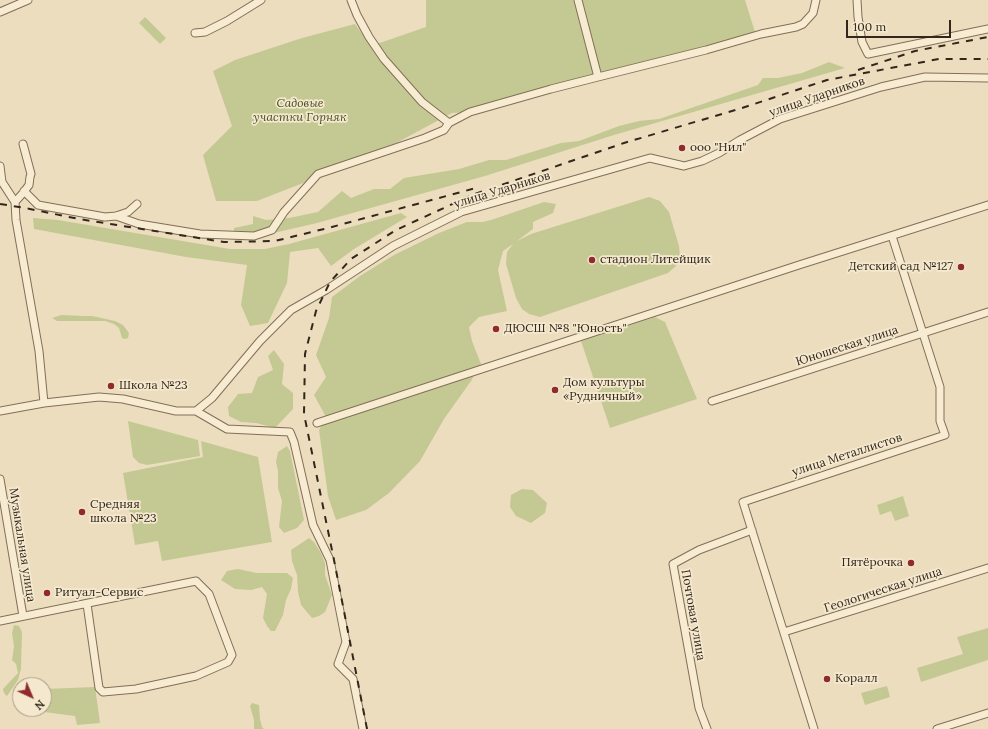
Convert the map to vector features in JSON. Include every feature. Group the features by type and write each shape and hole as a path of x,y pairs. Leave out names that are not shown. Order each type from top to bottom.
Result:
{"street":[{"path":"0,12 28,0"},
{"path":"195,33 204,32 227,21 261,0"},
{"path":"351,0 369,37 384,59 422,102 448,123"},
{"path":"578,0 598,77"},
{"path":"116,216 139,224 200,234 254,236 272,230 284,212 318,174 425,138 444,130 448,123 470,112 551,88 706,50 761,34 796,27 802,24 813,13 816,0"},
{"path":"857,0 862,42 868,54 988,29"},
{"name":"улица Ударников","path":"196,411 212,398 260,342 291,310 326,290 393,246 461,212 650,158 684,166 702,161 780,119 881,87 925,77 988,78"},
{"path":"14,202 29,185 31,174 23,144"},
{"path":"0,166 2,182 14,202 39,351 44,403"},
{"path":"24,191 38,206 105,217 116,216 128,212 137,204"},
{"path":"317,423 799,265 988,205"},
{"path":"892,236 923,333"},
{"name":"Юношеская улица","path":"712,400 988,312"},
{"name":"улица Металлистов","path":"752,530 743,502 945,435 940,421 940,387 923,333"},
{"path":"0,411 44,403 99,397 124,399 176,411 196,411 227,429 290,432 294,442 313,525 330,560 346,642 338,664 353,679 363,729"},
{"name":"Музыкальная улица","path":"0,479 23,616"},
{"path":"752,530 814,729"},
{"name":"Почтовая улица","path":"707,729 699,708 673,564 699,550 752,530"},
{"name":"Геологическая улица","path":"784,632 988,568"},
{"path":"0,621 196,581 209,594 232,655 228,662 196,676 136,689 103,692 99,688 87,604"},
{"path":"937,729 988,713"}],"green space":[{"name":"Садовые участки Горняк","path":"426,0 745,0 755,32 470,112 452,113 370,157 257,201 216,201 203,155 232,126 213,71 235,60 302,38 355,24 371,46 426,27"},
{"path":"145,17 166,38 160,44 139,23"},
{"path":"829,62 845,68 614,135 485,176 317,223 265,235 234,232 234,228 253,224 253,216 266,220 289,218 318,212 342,191 351,198 374,189 390,189 404,178 459,169 489,160 506,160 561,143 579,141 619,126 639,121 659,119 758,85 763,78 778,78 802,73"},
{"path":"649,197 660,201 669,212 679,246 680,256 676,266 668,273 540,317 529,314 522,309 516,298 506,264 507,252 513,244 503,251 498,270 507,311 479,317 469,327 472,341 481,364 471,381 444,419 420,461 389,493 366,510 336,520 328,496 319,430 326,417 314,395 326,377 316,355 329,318 332,297 360,276 394,255 439,233 467,222 483,222 491,220 544,202 556,204 553,213 533,222 533,229 517,241 531,234"},
{"path":"401,213 407,217 354,249 331,266 318,248 290,252 287,283 268,323 250,326 241,305 247,265 186,257 34,229 33,218 58,220 230,249 265,249 289,244"},
{"path":"61,315 92,316 115,321 123,325 129,333 128,338 122,338 119,328 114,324 105,321 57,321 52,318"},
{"path":"655,317 665,322 697,399 610,428 581,341"},
{"path":"274,350 284,364 282,384 293,393 293,409 275,428 256,423 241,422 229,416 228,407 238,394 252,393 258,377 273,370 268,356"},
{"path":"128,421 198,440 200,456 147,465 139,463 133,457"},
{"path":"201,441 258,457 272,542 162,561 158,541 135,545 123,473 203,457"},
{"path":"287,446 290,451 304,520 297,528 284,533 279,527 282,501 278,488 278,471 276,462 278,452"},
{"path":"522,489 533,490 547,503 545,513 531,523 516,516 510,507 511,495"},
{"path":"903,496 909,516 895,521 891,511 880,515 877,505"},
{"path":"309,538 314,542 321,553 325,563 325,575 332,595 325,612 312,618 301,605 298,592 297,575 292,561 291,550"},
{"path":"238,569 257,573 287,573 293,578 283,615 275,631 271,631 263,618 267,594 262,587 251,590 235,589 221,580 227,571"},
{"path":"14,625 19,626 22,632 21,669 19,677 14,677 18,673 16,664 12,660 14,646 12,633"},
{"path":"988,628 988,660 921,682 917,668 963,654 957,637"},
{"path":"12,679 12,689 7,696 3,689"},
{"path":"887,686 890,697 865,705 861,693"},
{"path":"95,687 100,723 77,725 75,716 52,713 52,689"},
{"path":"252,703 259,705 260,719 264,729 254,729 254,720 250,706"}],"railway":[{"path":"858,70 915,51 988,37"},
{"path":"367,729 304,414 305,354 316,311 330,282 351,259 396,230 472,195 624,143 742,108 827,80 939,59 988,59"},
{"path":"0,204 79,219 224,242 275,241 476,188"}],"place":[{"name":"ооо \"Нил\"","path":"682,148"},
{"name":"стадион Литейщик","path":"592,260"},
{"name":"Детский сад №127","path":"961,267"},
{"name":"ДЮСШ №8 \"Юность\"","path":"496,329"},
{"name":"Школа №23","path":"111,386"},
{"name":"Дом культуры «Рудничный»","path":"555,390"},
{"name":"Средняя школа №23","path":"82,512"},
{"name":"Пятёрочка","path":"911,563"},
{"name":"Ритуал-Сервис","path":"47,593"},
{"name":"Коралл","path":"827,679"}]}
